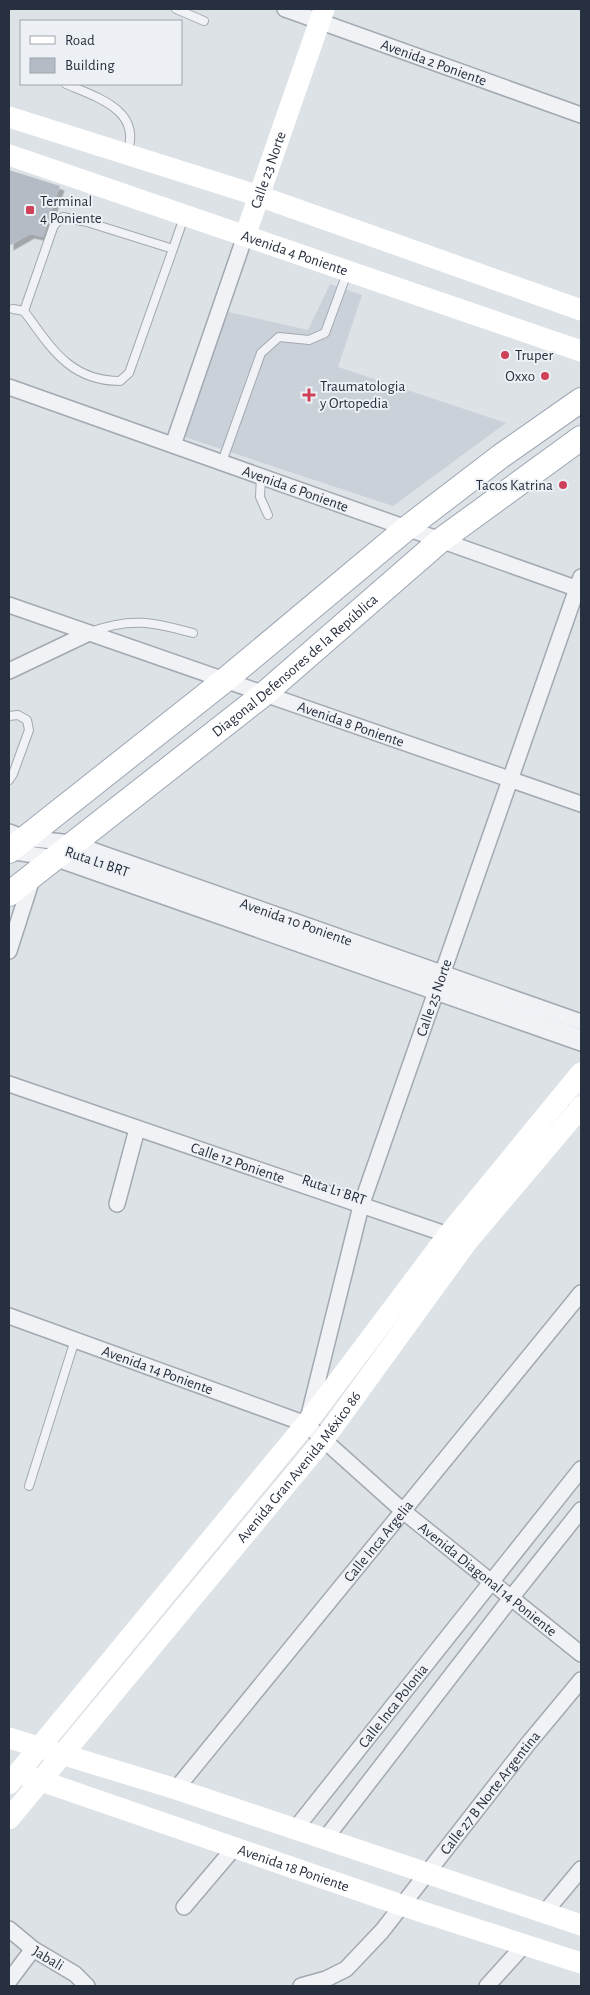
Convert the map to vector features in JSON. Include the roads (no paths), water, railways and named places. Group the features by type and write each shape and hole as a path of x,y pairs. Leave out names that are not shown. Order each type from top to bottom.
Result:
{"main road":[{"path":"13,848 225,680 407,528 501,456 581,400"},
{"name":"Diagonal Defensores de la República","path":"9,894 264,694 441,540 581,438"}],"street":[{"name":"Avenida 2 Poniente","path":"285,9 322,15 581,115"},
{"name":"Calle 23 Norte","path":"173,445 322,15"},
{"path":"9,118 259,196 581,310"},
{"name":"Avenida 4 Poniente","path":"9,155 581,351"},
{"name":"Avenida 6 Poniente","path":"9,387 441,540 580,585"},
{"name":"Calle 25 Norte","path":"306,1424 362,1203 580,585"},
{"name":"Avenida 8 Poniente","path":"9,605 581,804"},
{"path":"9,671 89,633"},
{"name":"Avenida 10 Poniente","path":"13,848 63,850 439,983 581,1043"},
{"name":"Avenida 10 Poniente","path":"13,848 63,850 439,983 581,1022"},
{"path":"9,951 34,874"},
{"name":"Avenida Gran Avenida México 86","path":"12,1775 40,1748 306,1424 456,1235 581,1073"},
{"name":"Calle 12 Poniente","path":"9,1084 137,1129 456,1235"},
{"name":"Avenida Gran Avenida México 86","path":"9,1819 38,1781 324,1439 456,1235 581,1107"},
{"path":"117,1204 137,1129"},
{"name":"Calle Inca Argelia","path":"176,1789 581,1293"},
{"name":"Avenida 14 Poniente","path":"9,1316 306,1424"},
{"name":"Avenida Diagonal 14 Poniente","path":"306,1424 403,1511 581,1654"},
{"name":"Calle Inca Polonia","path":"296,1828 581,1470"},
{"name":"Calle Inca Polonia","path":"325,1839 581,1510"},
{"name":"Calle 27 B Norte Argentina","path":"301,1986 326,1979 346,1969 382,1931 581,1680"},
{"path":"9,1738 296,1828 426,1874 581,1925"},
{"name":"Avenida 18 Poniente","path":"12,1775 38,1781 401,1905 581,1962"},
{"path":"184,1907 234,1848"},
{"path":"545,1912 581,1869"},
{"name":"Jabali","path":"9,1929 33,1949 75,1974 87,1986"},
{"path":"487,1986 525,1944"},
{"path":"9,1981 33,1949"}],"lane":[{"path":"176,9 204,21"},
{"path":"68,85 112,103 130,128 131,143 126,155"},
{"path":"13,309 24,311 56,356 67,366 96,377 120,381 129,373 184,215"},
{"path":"24,311 54,225 63,217 87,222 173,250"},
{"path":"222,462 261,353 279,337 310,340 324,333 348,271"},
{"path":"261,476 260,497 268,515"},
{"path":"89,633 108,625 139,621 193,633"},
{"path":"9,716 18,715 27,720 29,730 9,780"},
{"path":"439,983 581,1034"},
{"name":"Ruta L1 BRT","path":"9,1077 362,1203"},
{"path":"456,1235 464,1226 479,1217 581,1094"},
{"path":"28,1486 75,1340"}],"place":[{"name":"Terminal 4 Poniente","path":"30,210"},
{"name":"Truper","path":"505,355"},
{"name":"Oxxo","path":"545,376"},
{"name":"Traumatologia y Ortopedia","path":"309,395"},
{"name":"Tacos Katrina","path":"563,485"}]}
